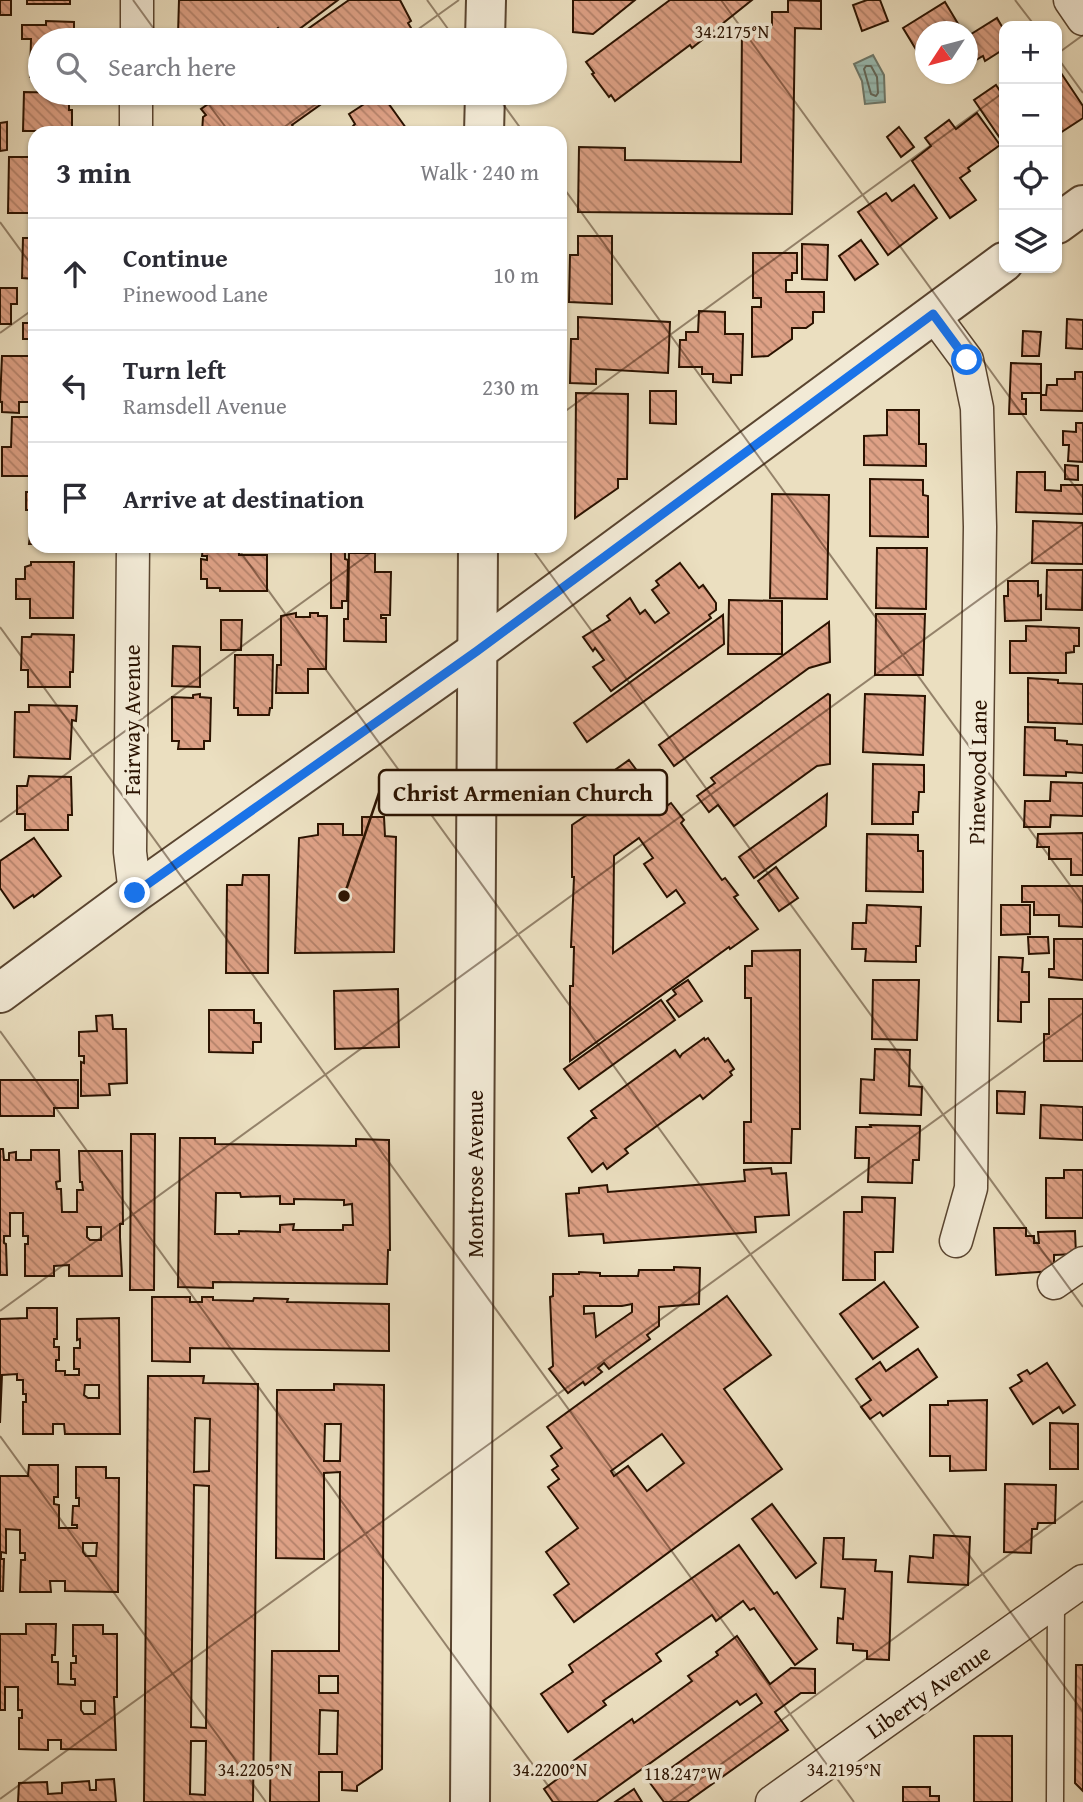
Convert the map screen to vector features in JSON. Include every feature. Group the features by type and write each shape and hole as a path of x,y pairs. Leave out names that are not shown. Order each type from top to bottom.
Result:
{"street":[{"path":"137,0 137,28"},
{"path":"485,28 486,0"},
{"path":"1070,0 1083,19"},
{"path":"136,105 136,126"},
{"path":"484,126 485,105"},
{"path":"1062,220 1083,205"},
{"path":"0,993 135,893 477,651 999,266"},
{"name":"Pinewood Lane","path":"933,314 967,360 977,408 980,527 971,1188 956,1241"},
{"name":"Fairway Avenue","path":"133,553 130,852 135,893"},
{"name":"Montrose Avenue","path":"470,1802 478,553"},
{"path":"1054,1283 1083,1263"},
{"name":"Liberty Avenue","path":"772,1802 1083,1581"}],"lane":[{"path":"1055,1802 1056,1600"}],"water":[{"path":"873,55 884,75 885,102 865,104 862,81 854,64"}],"building":[{"path":"0,0 11,0 11,15 0,15"},
{"path":"27,0 70,0 70,4 27,4"},
{"path":"179,0 338,0 301,28 178,28"},
{"path":"349,0 400,0 411,21 408,23 411,28 309,28"},
{"path":"573,0 635,0 593,34 573,32"},
{"path":"670,0 752,0 692,48 690,45 615,101 611,95 609,97 586,62"},
{"path":"788,0 821,1 821,29 795,28 792,214 578,212 579,147 625,148 625,160 741,162 742,25 772,25 772,12 788,12"},
{"path":"867,0 880,0 888,21 862,31 853,5"},
{"path":"945,2 956,21 915,21 915,48 903,28"},
{"path":"997,18 999,21 999,52 985,61 983,56 978,59 978,30"},
{"path":"46,21 74,22 74,28 28,28 28,39 22,39 22,25 46,25"},
{"path":"1062,74 1083,106 1083,118 1062,132"},
{"path":"996,85 999,90 999,137 974,100"},
{"path":"24,92 28,92 28,105 69,105 69,110 72,110 72,126 28,126 28,131 23,131"},
{"path":"207,105 320,105 293,126 202,126 203,117 206,115 201,109"},
{"path":"363,105 390,105 405,126 353,126 355,124 349,114"},
{"path":"977,113 999,146 968,168 970,171 960,178 976,200 950,218 912,161 931,146 925,138 949,120 956,129"},
{"path":"7,122 7,150 0,151 0,123"},
{"path":"899,127 914,147 901,157 887,137"},
{"path":"9,157 28,157 28,213 8,213"},
{"path":"914,185 937,218 888,255 858,212 886,193 892,201"},
{"path":"578,236 612,236 612,304 569,302 570,255 578,255"},
{"path":"23,238 28,238 28,278 22,278"},
{"path":"861,240 878,264 855,280 839,256"},
{"path":"802,244 828,245 827,280 802,279"},
{"path":"753,253 797,253 797,273 792,273 792,280 786,280 786,292 824,292 824,312 813,312 813,323 806,328 792,328 792,339 768,356 752,357 752,307 761,307 761,298 753,298"},
{"path":"0,288 17,288 17,304 11,304 11,324 0,324"},
{"path":"699,311 725,312 725,334 743,334 742,375 731,375 731,383 713,382 713,374 702,374 702,367 679,367 680,340 686,340 686,332 698,332"},
{"path":"578,317 670,322 668,373 596,369 596,384 570,383 571,339 578,339"},
{"path":"1067,319 1083,320 1083,349 1066,348"},
{"path":"23,323 28,323 28,339 23,339"},
{"path":"1023,331 1041,332 1039,356 1022,356"},
{"path":"2,356 28,356 28,402 19,402 19,413 2,412"},
{"path":"1011,363 1041,364 1041,393 1022,393 1022,399 1026,399 1026,414 1009,414"},
{"path":"1075,372 1083,372 1083,411 1041,410 1041,395 1046,395 1047,385 1057,385 1057,379 1075,379"},
{"path":"650,391 676,391 676,424 650,423"},
{"path":"576,393 628,394 627,479 618,479 618,488 575,518"},
{"path":"887,410 919,410 919,444 926,444 926,466 864,465 864,436 887,435"},
{"path":"12,417 28,417 28,476 2,476 2,447 11,447"},
{"path":"1076,423 1083,423 1083,462 1068,461 1069,445 1063,445 1063,431 1076,432"},
{"path":"1065,465 1078,466 1078,480 1065,479"},
{"path":"1017,472 1045,472 1045,490 1061,491 1061,485 1083,485 1083,514 1016,512"},
{"path":"870,479 923,480 923,495 928,496 928,537 870,536"},
{"path":"26,492 28,492 28,510"},
{"path":"772,494 829,495 827,599 770,598"},
{"path":"1033,521 1083,523 1083,564 1032,563"},
{"path":"877,548 927,548 926,609 876,608"},
{"path":"202,553 267,555 267,591 220,591 220,588 207,588 207,579 201,579 201,559 207,560 207,556 202,556"},
{"path":"331,553 345,553 345,559 348,560 347,601 342,601 342,608 331,608"},
{"path":"349,553 375,553 375,572 391,572 390,615 381,615 381,618 386,618 386,642 344,641 344,619 348,619"},
{"path":"31,562 74,562 73,618 30,618 30,599 16,599 16,579 25,579 25,567 31,565"},
{"path":"680,563 699,588 703,585 716,603 716,610 709,615 711,618 611,691 593,667 604,660 583,637 610,620 607,616 630,598 640,614 645,610 655,623 669,613 652,590 659,585 656,581"},
{"path":"1047,570 1083,570 1082,610 1046,609"},
{"path":"1008,581 1038,581 1041,620 1005,621 1004,596 1008,596"},
{"path":"729,600 782,601 782,654 728,654"},
{"path":"296,613 296,617 310,617 310,613 327,616 326,669 308,669 308,693 276,693 277,665 281,665 281,616"},
{"path":"876,614 925,614 923,675 875,675"},
{"path":"723,615 724,644 587,742 574,723"},
{"path":"221,620 242,620 241,650 221,650"},
{"path":"829,622 830,662 809,668 674,766 659,745"},
{"path":"1026,626 1079,628 1079,646 1074,646 1074,652 1066,653 1066,673 1010,673 1010,641 1026,641"},
{"path":"32,634 74,635 70,687 28,687 28,670 21,670 22,637 31,637"},
{"path":"173,646 200,647 200,687 172,686"},
{"path":"235,655 273,655 272,708 269,715 238,715 238,708 234,708"},
{"path":"1028,678 1083,684 1083,724 1028,722"},
{"path":"200,694 200,697 211,698 210,741 204,741 204,749 178,749 179,741 172,741 172,697 193,698 193,695"},
{"path":"828,694 830,764 817,766 734,826 718,805 709,812 697,796 715,783 711,778"},
{"path":"865,694 925,696 923,755 863,752"},
{"path":"29,705 77,706 76,721 72,720 70,759 14,757 15,712 29,712"},
{"path":"1025,727 1055,728 1055,740 1083,745 1083,773 1066,772 1066,776 1024,775"},
{"path":"629,760 641,776 645,772 668,805 671,803 684,820 681,823 722,880 725,878 738,895 734,897 758,929 570,1061 570,986 573,986 574,947 571,947 574,877 572,825 597,808 585,791","holes":["639,838 653,858 644,864 667,897 676,890 685,903 613,953 614,856"]},
{"path":"873,764 924,765 924,792 919,792 918,812 913,812 913,824 872,824"},
{"path":"29,776 71,777 72,815 68,815 68,830 25,830 25,814 17,814 17,786 27,786"},
{"path":"1051,782 1083,783 1083,816 1051,815 1050,827 1024,827 1025,801 1050,801"},
{"path":"827,794 826,826 754,878 739,857"},
{"path":"362,817 384,817 385,836 396,837 394,952 295,953 299,838 318,835 318,824 343,824 343,835 362,835"},
{"path":"1083,833 1083,875 1071,875 1071,859 1049,859 1049,847 1037,847 1038,834"},
{"path":"867,834 918,835 918,851 923,851 923,892 866,891"},
{"path":"34,838 61,876 34,897 33,895 14,908 0,888 0,861"},
{"path":"776,867 798,898 779,911 758,881"},
{"path":"243,875 269,875 268,973 226,973 227,885 242,885"},
{"path":"1022,886 1083,886 1083,927 1059,926 1059,915 1034,915 1034,902 1022,902"},
{"path":"867,905 921,907 920,946 916,946 916,962 865,961 866,949 852,949 853,923 866,923"},
{"path":"1001,905 1030,905 1030,934 1001,935"},
{"path":"1028,937 1048,937 1049,953 1029,954"},
{"path":"1054,939 1083,939 1083,980 1049,977 1049,969 1054,969"},
{"path":"800,950 800,1129 792,1129 791,1163 744,1163 744,1122 751,1122 751,998 745,998 745,966 752,966 752,951"},
{"path":"999,957 1023,958 1022,972 1029,972 1029,1002 1021,1002 1021,1022 998,1021"},
{"path":"688,980 702,1001 679,1017 667,1001 676,994 673,990"},
{"path":"873,980 919,980 917,1040 872,1039"},
{"path":"398,989 399,1047 335,1049 334,991"},
{"path":"1049,999 1083,999 1083,1061 1044,1061 1044,1034 1049,1034"},
{"path":"661,1000 675,1020 579,1089 564,1069"},
{"path":"209,1010 254,1010 254,1023 261,1023 261,1042 253,1042 253,1053 209,1052"},
{"path":"112,1015 113,1029 126,1029 127,1083 109,1084 110,1095 81,1096 81,1062 84,1063 84,1056 79,1056 79,1032 97,1031 96,1016"},
{"path":"704,1038 708,1038 725,1062 728,1060 734,1069 730,1072 732,1075 703,1099 700,1095 625,1149 628,1153 607,1169 603,1163 592,1172 568,1138 596,1118 591,1111 675,1050 680,1057"},
{"path":"875,1049 910,1050 909,1086 922,1087 921,1115 860,1113 861,1079 874,1080"},
{"path":"0,1080 78,1080 78,1108 54,1108 54,1116 0,1116"},
{"path":"997,1091 1025,1092 1024,1114 997,1113"},
{"path":"1041,1105 1083,1107 1083,1140 1040,1138"},
{"path":"870,1125 920,1126 919,1160 913,1160 912,1183 868,1182 869,1158 855,1158 856,1127 871,1127"},
{"path":"131,1134 155,1134 154,1290 130,1290"},
{"path":"180,1138 215,1138 215,1144 356,1146 356,1139 389,1140 390,1250 387,1284 213,1282 213,1288 178,1287","holes":["216,1193 240,1193 241,1197 280,1196 280,1204 294,1204 294,1199 344,1200 344,1205 352,1204 353,1225 343,1225 343,1230 293,1230 294,1224 280,1225 280,1232 239,1231 239,1234 215,1234"]},
{"path":"0,1149 3,1149 4,1160 9,1160 9,1153 16,1152 16,1160 31,1160 31,1150 59,1150 60,1181 56,1182 57,1189 61,1189 62,1212 77,1212 77,1190 83,1190 80,1182 79,1151 122,1151 122,1276 69,1276 69,1265 54,1266 54,1276 25,1276 25,1244 28,1244 28,1236 23,1236 23,1213 10,1213 10,1236 4,1236 7,1275 0,1275","holes":["87,1227 101,1227 101,1240 90,1240 87,1237"]},
{"path":"771,1168 772,1174 786,1173 789,1215 755,1217 756,1232 604,1243 603,1234 569,1236 566,1194 579,1193 579,1188 607,1185 608,1192 745,1181 744,1170"},
{"path":"1064,1170 1083,1170 1083,1218 1046,1218 1046,1178 1064,1178"},
{"path":"862,1197 895,1198 893,1252 875,1252 875,1280 843,1280 844,1212 862,1212"},
{"path":"994,1228 1026,1228 1026,1236 1034,1236 1034,1243 1039,1243 1038,1232 1075,1231 1076,1254 1054,1255 1054,1271 996,1275"},
{"path":"674,1267 700,1268 699,1304 659,1307 659,1326 647,1335 650,1339 609,1369 604,1363 598,1368 602,1372 585,1385 583,1382 568,1393 549,1369 553,1366 550,1297 553,1296 553,1274 579,1272 600,1273 600,1276 638,1276 639,1270 674,1270","holes":["632,1304 632,1312 596,1337 594,1313 584,1314 584,1306"]},
{"path":"884,1282 918,1327 873,1359 840,1314"},
{"path":"727,1296 771,1355 724,1389 782,1469 574,1622 554,1595 569,1584 546,1552 578,1528 548,1487 559,1479 552,1470 558,1466 551,1456 562,1448 547,1427","holes":["662,1434 684,1463 647,1491 628,1466 614,1476 611,1471"]},
{"path":"152,1297 190,1297 190,1302 202,1302 202,1297 213,1297 213,1300 253,1301 254,1298 288,1299 287,1302 389,1304 389,1351 190,1348 190,1362 152,1361"},
{"path":"27,1308 57,1308 57,1339 54,1339 54,1347 59,1347 59,1360 56,1360 56,1371 65,1371 65,1375 79,1375 79,1369 74,1369 74,1348 80,1348 80,1339 77,1340 77,1319 119,1318 120,1434 65,1434 64,1424 53,1424 53,1434 23,1434 23,1402 26,1402 26,1394 23,1394 23,1380 17,1380 17,1374 2,1375 0,1423 0,1319 27,1318","holes":["85,1385 99,1385 99,1398 88,1398 84,1395"]},
{"path":"918,1349 937,1377 883,1416 880,1412 870,1419 861,1407 871,1400 856,1379 880,1362 886,1371"},
{"path":"1047,1363 1075,1405 1063,1413 1059,1407 1033,1424 1010,1388 1022,1381 1018,1375 1027,1370 1030,1374"},
{"path":"148,1376 204,1376 203,1383 258,1384 253,1802 144,1802","holes":["195,1418 210,1419 209,1471 194,1472","194,1485 209,1486 206,1728 191,1727","191,1741 206,1741 205,1795 190,1794"]},
{"path":"334,1384 384,1385 382,1769 357,1786 357,1791 342,1790 342,1772 319,1772 319,1802 270,1802 272,1651 339,1651 340,1472 324,1473 324,1559 276,1558 277,1390 334,1390","holes":["325,1424 341,1424 340,1461 324,1461","319,1676 338,1676 338,1693 319,1693","320,1710 338,1711 337,1754 319,1754"]},
{"path":"987,1400 986,1470 950,1471 950,1456 930,1456 930,1405 948,1405 948,1401"},
{"path":"1050,1423 1078,1424 1078,1469 1050,1469"},
{"path":"29,1465 58,1465 58,1497 54,1497 54,1504 59,1505 59,1528 77,1528 77,1525 72,1525 73,1506 79,1506 79,1498 76,1498 76,1467 106,1467 106,1478 119,1478 118,1592 65,1591 65,1581 50,1581 51,1592 20,1592 21,1560 25,1560 25,1553 20,1553 20,1530 6,1529 6,1553 1,1552 1,1559 4,1559 3,1591 0,1591 0,1476 28,1476","holes":["83,1543 97,1543 96,1556 86,1556"]},
{"path":"1005,1484 1056,1485 1055,1523 1038,1523 1037,1529 1032,1529 1031,1553 1004,1552"},
{"path":"772,1504 816,1563 796,1578 752,1519"},
{"path":"934,1535 970,1537 968,1585 908,1582 910,1556 933,1558"},
{"path":"824,1538 844,1538 843,1559 876,1560 875,1571 892,1572 889,1660 867,1659 867,1651 853,1650 853,1644 837,1643 838,1618 843,1619 845,1589 821,1587"},
{"path":"739,1545 774,1594 777,1592 817,1649 795,1665 754,1608 750,1610 743,1601 716,1621 712,1615 656,1654 661,1661 603,1701 606,1705 568,1732 541,1694 573,1672 569,1665"},
{"path":"26,1624 56,1624 55,1655 52,1655 52,1662 58,1662 58,1684 75,1685 75,1679 71,1679 71,1663 76,1663 76,1656 73,1656 73,1625 103,1625 103,1634 117,1634 117,1697 114,1697 116,1750 61,1749 61,1740 48,1740 48,1750 19,1749 19,1718 22,1718 22,1710 18,1710 18,1687 5,1687 5,1710 0,1710 0,1634 26,1634","holes":["81,1701 95,1701 95,1714 84,1714"]},
{"path":"737,1636 770,1684 791,1668 815,1669 815,1693 801,1693 775,1712 788,1730 687,1802 664,1802 650,1783 762,1703 756,1694 740,1705 737,1701 596,1802 553,1802 544,1789 572,1768 569,1764 632,1719 634,1723 692,1681 688,1676 718,1655 716,1652"},
{"path":"1076,1665 1083,1665 1083,1791 1075,1783"},
{"path":"974,1736 1012,1736 1012,1802 974,1802"},
{"path":"114,1779 116,1802 18,1802 19,1783 47,1782 48,1794 62,1793 62,1783 89,1781 90,1790 96,1790 96,1780"},
{"path":"903,1787 930,1787 930,1796 939,1796 939,1802 903,1802"},
{"path":"634,1789 642,1802 615,1802"}],"place":[{"name":"Christ Armenian Church","path":"344,896"}],"route":[{"path":"135,893 477,651 933,314 967,360"}]}
